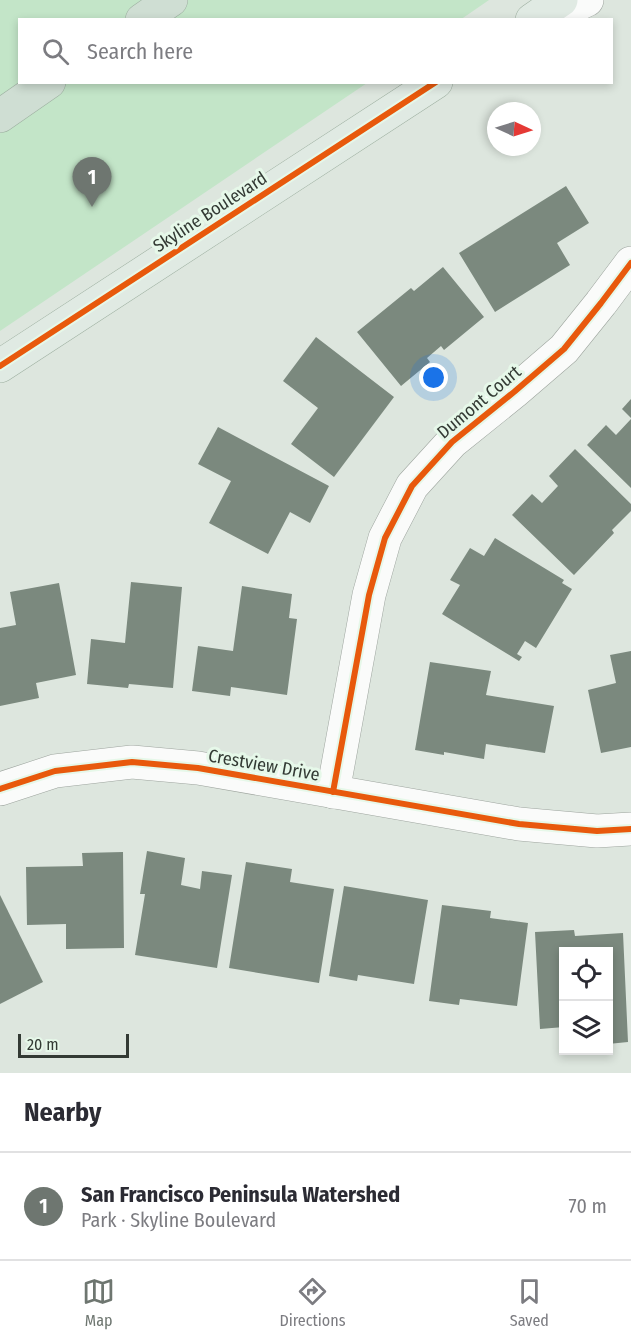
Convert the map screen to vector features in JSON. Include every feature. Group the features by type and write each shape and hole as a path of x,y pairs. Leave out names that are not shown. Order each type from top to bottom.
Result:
{"highway":[{"path":"145,18 171,0"},
{"path":"0,116 46,84"}],"main road":[{"path":"528,18 550,0"},
{"path":"535,18 561,0"},
{"name":"Skyline Boulevard","path":"0,366 433,84"}],"street":[{"path":"549,18 587,0"},
{"name":"Dumont Court","path":"333,792 369,596 385,538 412,486 452,442 564,349 631,263"},
{"name":"Crestview Drive","path":"0,789 55,771 132,762 198,768 519,824 597,831 631,829"}],"green space":[{"path":"0,0 489,0 463,18 18,18 18,84 366,84 0,331"}],"building":[{"path":"566,186 589,223 557,243 570,265 495,312 459,253"},
{"path":"443,267 484,317 444,350 441,346 427,358 430,362 401,386 357,332 411,288 414,291"},
{"path":"316,337 394,397 334,477 291,444 318,408 283,381"},
{"path":"631,399 631,418 622,409"},
{"path":"631,419 631,488 587,445 606,425 616,435"},
{"path":"218,427 329,486 310,523 290,512 268,554 209,523 231,481 198,464"},
{"path":"575,449 631,504 631,511 612,530 614,533 574,575 512,515 532,494 542,503 558,486 549,476"},
{"path":"495,538 564,580 562,583 572,589 536,648 525,641 517,654 522,657 519,661 442,614 460,585 450,580 470,548 484,556"},
{"path":"131,582 182,587 173,688 129,684 128,688 87,684 91,639 125,643"},
{"path":"59,583 76,675 36,683 39,698 0,706 0,628 16,625 10,592"},
{"path":"242,586 292,594 289,618 297,619 287,695 231,687 230,696 192,691 198,646 233,651"},
{"path":"631,651 631,747 601,753 588,690 616,683 610,655"},
{"path":"430,662 491,671 486,695 554,706 545,753 486,744 484,759 415,750"},
{"path":"147,851 185,858 181,885 200,889 202,871 232,875 217,968 135,955 145,894 140,894"},
{"path":"123,852 124,948 66,949 66,924 27,925 26,867 83,866 82,853"},
{"path":"246,862 292,869 290,882 334,889 319,983 229,968"},
{"path":"344,886 428,900 414,984 358,975 357,981 329,976"},
{"path":"0,895 43,982 0,1004"},
{"path":"442,905 491,911 490,918 528,923 517,1006 460,999 459,1005 429,1001"},
{"path":"574,930 575,936 623,933 628,1042 613,1044 613,947 559,947 559,1027 540,1029 535,932"}],"cycle path":[{"path":"0,366 433,84"},
{"path":"333,792 369,595 385,538 412,486 452,442 564,349 631,263"},
{"path":"0,789 55,771 132,762 198,768 519,824 597,831 631,829"}],"place":[{"name":"San Francisco Peninsula Watershed","path":"92,207"}]}
